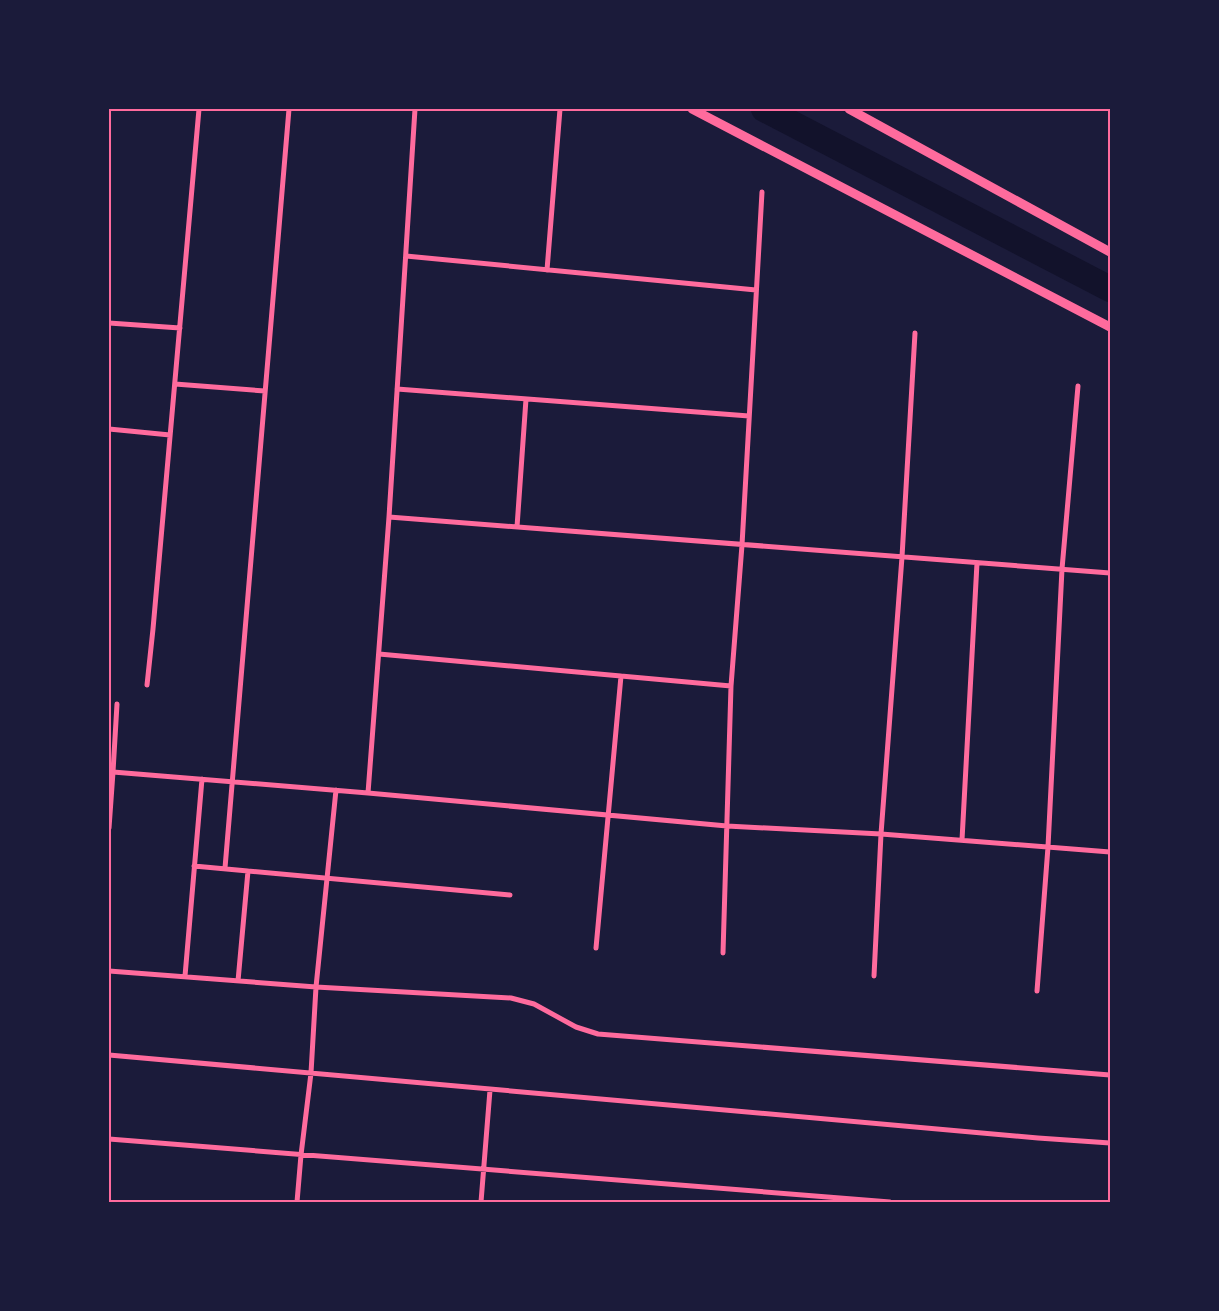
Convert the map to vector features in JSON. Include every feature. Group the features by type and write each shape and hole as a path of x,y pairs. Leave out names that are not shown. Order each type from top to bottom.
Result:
{"street":[{"path":"147,685 199,109"},
{"path":"225,868 289,109"},
{"path":"368,792 398,388 415,109"},
{"path":"547,270 560,109"},
{"path":"692,109 1110,327"},
{"path":"849,109 1110,252"},
{"path":"723,953 730,686 742,545 762,192"},
{"path":"406,256 756,290"},
{"path":"109,323 180,328"},
{"path":"874,976 881,834 902,557 915,333"},
{"path":"175,384 265,391"},
{"path":"1037,991 1048,847 1062,569 1078,386"},
{"path":"398,388 749,416"},
{"path":"517,527 526,399"},
{"path":"109,429 170,435"},
{"path":"389,517 1110,573"},
{"path":"962,840 978,563"},
{"path":"379,654 730,686"},
{"path":"596,948 621,676"},
{"path":"109,828 117,704"},
{"path":"113,772 368,792 727,826 881,834 1110,852"},
{"path":"185,976 202,779"},
{"path":"297,1202 311,1073 316,987 336,790"},
{"path":"194,866 510,895"},
{"path":"238,981 248,871"},
{"path":"109,972 185,976 316,987 511,998 534,1004 576,1027 598,1034 1110,1075"},
{"path":"109,1055 1038,1138 1110,1142"},
{"path":"481,1202 490,1090"},
{"path":"109,1140 890,1202"}],"waterway":[{"path":"764,109 1110,289"}]}
